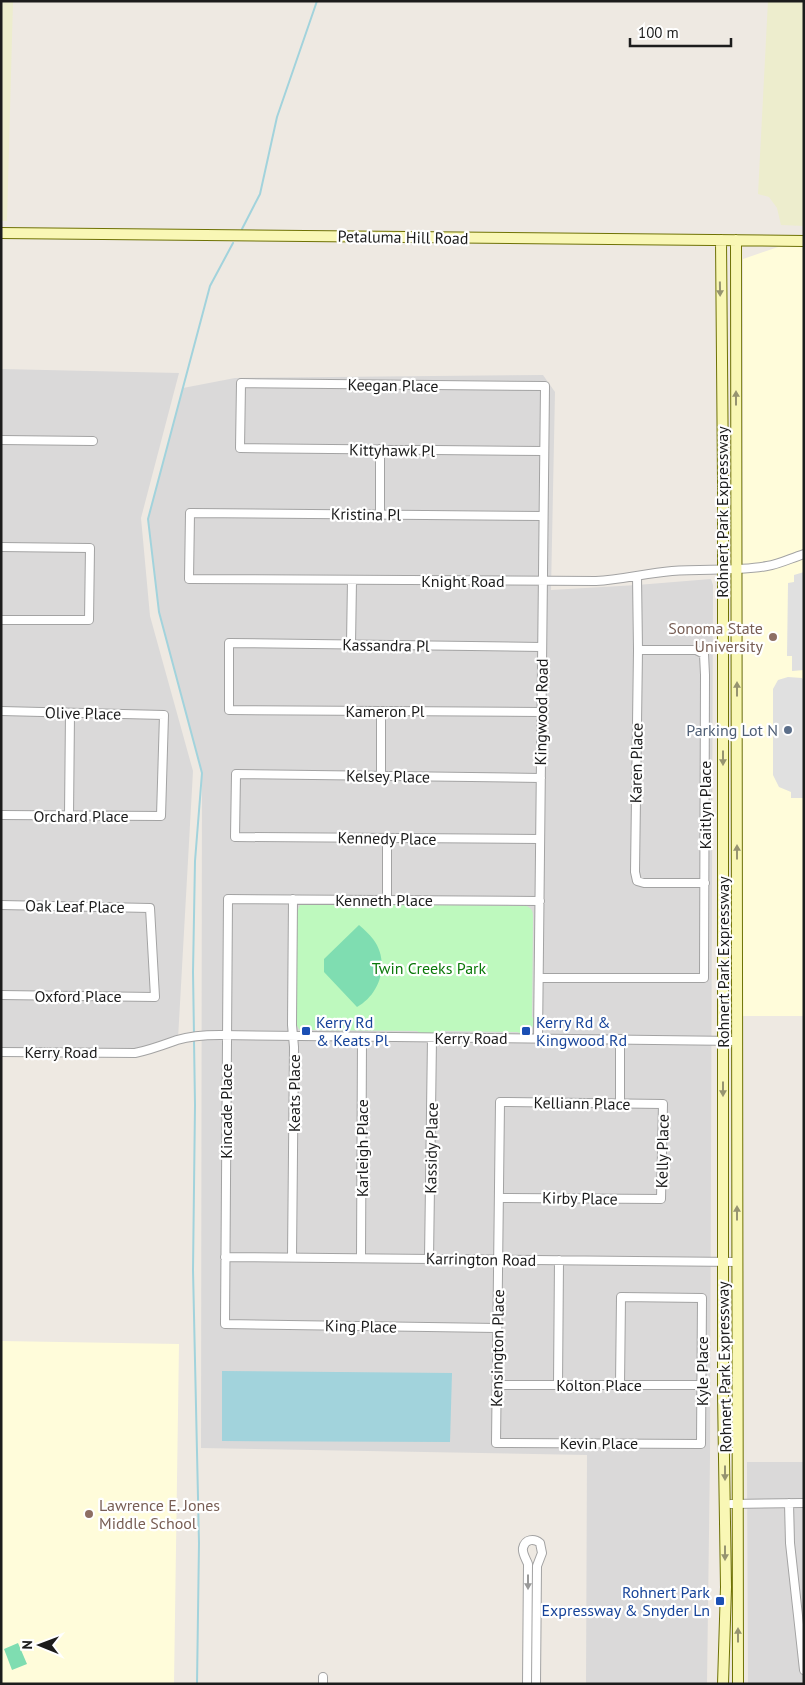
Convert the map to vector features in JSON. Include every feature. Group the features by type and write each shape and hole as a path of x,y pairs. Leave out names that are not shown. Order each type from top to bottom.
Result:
{"main road":[{"name":"Petaluma Hill Road","path":"1,234 804,241"},
{"name":"Rohnert Park Expressway","path":"721,240 723,1262 726,1594 723,1684"},
{"name":"Rohnert Park Expressway","path":"736,240 737,1262 734,1504 738,1684"}],"street":[{"name":"Keegan Place","path":"240,448 241,383 545,386"},
{"name":"Kingwood Road","path":"538,1039 545,386"},
{"path":"1,440 93,441"},
{"name":"Kittyhawk Pl","path":"240,448 544,451"},
{"path":"380,449 380,514"},
{"name":"Kristina Pl","path":"189,579 190,513 543,516"},
{"path":"1,547 90,548 89,620 1,620"},
{"name":"Knight Road","path":"189,579 605,581 674,571 736,570 778,564 804,554"},
{"name":"Karen Place","path":"637,576 638,650 635,866 637,881 644,883 705,883"},
{"path":"350,644 352,580"},
{"name":"Kassandra Pl","path":"228,710 229,643 542,647"},
{"name":"Kaitlyn Place","path":"539,978 704,978 704,654 696,650 638,650"},
{"name":"Kameron Pl","path":"228,710 541,712"},
{"name":"Olive Place","path":"1,711 164,715 161,816"},
{"path":"381,712 381,775"},
{"path":"69,816 70,713"},
{"name":"Kelsey Place","path":"235,836 236,774 541,778"},
{"name":"Orchard Place","path":"1,815 161,816"},
{"name":"Kennedy Place","path":"235,836 540,839"},
{"path":"387,838 387,900"},
{"name":"Kenneth Place","path":"228,899 540,901"},
{"name":"Kincade Place","path":"225,1324 228,899"},
{"name":"Keats Place","path":"292,1257 293,899"},
{"name":"Oak Leaf Place","path":"1,905 150,908 155,997"},
{"name":"Oxford Place","path":"1,995 155,997"},
{"name":"Kerry Road","path":"1,1052 136,1053 156,1048 178,1039 205,1035 737,1041"},
{"name":"Karleigh Place","path":"361,1258 362,1037"},
{"name":"Kassidy Place","path":"429,1259 432,1038"},
{"path":"620,1039 620,1104"},
{"name":"Kelliann Place","path":"500,1102 663,1104"},
{"name":"Kensington Place","path":"496,1443 500,1102"},
{"name":"Kelly Place","path":"661,1199 663,1104"},
{"name":"Kirby Place","path":"499,1198 661,1199"},
{"name":"Karrington Road","path":"225,1257 737,1262"},
{"path":"558,1385 559,1260"},
{"name":"Kyle Place","path":"620,1385 621,1297 702,1298 701,1444"},
{"name":"King Place","path":"225,1324 497,1328"},
{"name":"Kolton Place","path":"497,1385 702,1385"},
{"name":"Kevin Place","path":"496,1443 701,1444"},
{"path":"734,1504 804,1503"},
{"path":"788,1504 790,1543 804,1670"},
{"path":"527,1684 528,1564 523,1550 527,1541 532,1540 540,1543 542,1549 537,1566 536,1684"}],"shaded area":[{"name":"Sonoma State University","path":"778,247 804,247 804,1016 743,1016 743,259"},
{"path":"1,369 179,373 141,518 150,616 193,771 178,1039 135,1053 1,1052"},
{"path":"543,375 555,392 551,590 711,579 713,585 710,1457 707,1684 586,1684 587,1455 201,1448 202,773 159,612 148,519 183,388 235,378"},
{"path":"804,572 804,670 792,671 792,656 787,656 788,583 794,582 794,575"},
{"name":"Parking Lot N","path":"788,677 802,678 804,681 804,798 791,798 791,792 779,787 773,775 773,689 778,680"},
{"name":"Lawrence E. Jones Middle School","path":"1,1341 179,1344 174,1684 1,1684"},
{"path":"747,1462 804,1462 804,1684 748,1684"}],"green space":[{"path":"1,1 13,1 7,221 1,221"},
{"path":"768,1 804,1 804,226 781,225 777,208 769,197 758,194"},
{"name":"Twin Creeks Park","path":"300,905 528,907 532,910 533,915 532,1017 534,1019 532,1029 523,1034 517,1032 445,1031 444,1033 311,1030 309,1032 299,1029 294,1020 296,1017 297,912"},
{"path":"359,925 371,937 378,948 382,967 377,986 372,994 357,1007 324,972 324,959"},
{"path":"18,1643 27,1664 12,1670 4,1649"}],"water":[{"path":"222,1371 452,1373 450,1442 222,1441"}],"waterway":[{"path":"242,229 260,194 277,117 317,1"},
{"path":"194,1035 195,861 202,773 159,612 148,519 210,286 233,243"},
{"path":"194,1040 193,1270 199,1543 197,1684"}],"place":[{"name":"Sonoma State University","path":"773,637"},
{"name":"Parking Lot N","path":"788,730"},
{"name":"Kerry Rd & Keats Pl","path":"306,1031"},
{"name":"Kerry Rd & Kingwood Rd","path":"526,1031"},
{"name":"Lawrence E. Jones Middle School","path":"89,1514"},
{"name":"Rohnert Park Expressway & Snyder Ln","path":"720,1601"}]}
